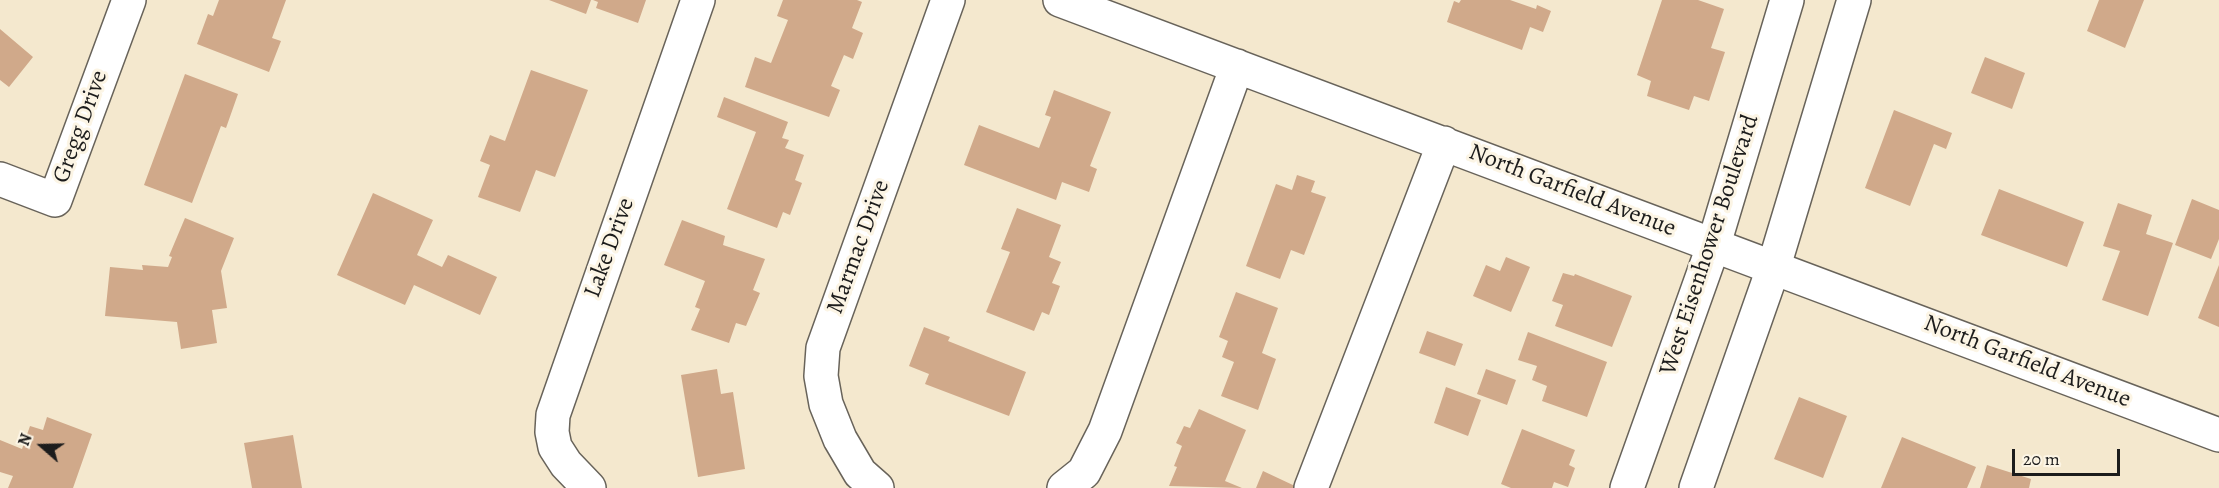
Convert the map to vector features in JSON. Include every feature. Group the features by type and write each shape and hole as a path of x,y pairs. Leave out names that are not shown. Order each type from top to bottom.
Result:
{"main road":[{"name":"Gregg Drive","path":"0,179 55,200 129,0"},
{"name":"Lake Drive","path":"589,488 566,464 555,447 552,432 553,415 698,0"},
{"name":"Marmac Drive","path":"877,488 860,473 840,439 826,404 821,376 823,348 948,0"},
{"name":"West Eisenhower Boulevard","path":"1627,488 1714,244 1787,0"},
{"path":"1696,488 1774,266 1854,0"},
{"name":"North Garfield Avenue","path":"1075,3 2219,435"},
{"path":"1064,488 1084,472 1105,431 1237,66"},
{"path":"1311,488 1444,143"}],"building":[{"path":"219,0 286,0 272,38 281,41 269,72 197,44 208,14 213,16"},
{"path":"549,0 591,0 586,14"},
{"path":"593,0 646,0 638,23 596,8 598,2"},
{"path":"783,0 857,0 862,2 852,28 863,33 853,59 844,55 831,86 840,90 829,117 745,87 755,57 771,63 788,20 777,16"},
{"path":"1461,0 1510,0 1536,9 1537,5 1551,11 1543,32 1530,27 1522,50 1447,22 1454,1 1459,3"},
{"path":"1662,0 1698,0 1724,9 1711,48 1725,52 1709,101 1694,96 1689,110 1647,96 1651,81 1637,75"},
{"path":"2099,0 2144,0 2125,48 2087,31"},
{"path":"0,29 33,57 9,87 0,80"},
{"path":"1985,57 2025,73 2012,109 1971,93"},
{"path":"531,70 588,90 555,177 536,170 520,212 478,197 490,165 480,161 490,135 505,141"},
{"path":"185,74 238,94 226,128 221,126 192,203 144,185"},
{"path":"1054,90 1111,112 1090,166 1097,169 1089,192 1062,182 1056,200 964,165 979,125 1039,148 1051,117 1045,115"},
{"path":"724,97 788,122 782,138 789,140 785,148 804,155 795,180 802,183 790,215 783,212 777,228 727,209 756,132 717,117"},
{"path":"1894,110 1952,133 1946,149 1934,144 1910,206 1865,188"},
{"path":"1297,175 1315,181 1311,192 1326,197 1304,255 1291,250 1280,279 1246,266 1276,184 1292,190"},
{"path":"1999,189 2084,222 2067,267 1981,235"},
{"path":"373,193 433,220 417,255 442,267 448,255 497,277 480,315 414,285 405,305 337,275"},
{"path":"2192,199 2219,210 2219,239 2211,259 2175,245"},
{"path":"2118,203 2152,215 2146,234 2173,243 2148,316 2102,300 2120,251 2103,246"},
{"path":"1017,208 1061,225 1049,257 1061,262 1052,283 1060,286 1049,315 1042,312 1034,331 986,312 1010,252 1001,249"},
{"path":"185,218 234,238 221,271 227,308 212,310 217,343 181,349 177,322 105,316 110,267 143,270 142,265 168,267 172,257 169,256"},
{"path":"682,220 725,236 723,245 765,259 753,290 760,293 746,326 736,323 729,343 691,330 700,309 695,307 705,281 664,265"},
{"path":"1506,257 1530,267 1511,312 1473,296 1486,265 1500,271"},
{"path":"2219,265 2219,327 2198,318"},
{"path":"1563,273 1574,276 1575,274 1632,296 1612,347 1555,326 1563,305 1552,301"},
{"path":"1236,292 1278,308 1262,353 1276,359 1258,410 1221,396 1234,362 1222,357 1228,341 1219,337"},
{"path":"924,327 950,337 948,341 1026,372 1009,416 925,384 929,374 909,366"},
{"path":"1427,331 1463,344 1455,366 1419,353"},
{"path":"1528,332 1607,362 1587,417 1542,401 1547,386 1532,380 1537,366 1518,360"},
{"path":"717,369 721,394 733,392 745,469 698,477 681,375"},
{"path":"1486,369 1516,380 1507,405 1477,394"},
{"path":"1446,387 1481,400 1468,436 1434,423"},
{"path":"1799,397 1847,416 1823,478 1774,459"},
{"path":"1199,409 1246,430 1225,481 1242,488 1169,486 1182,446 1176,443 1184,426 1190,428"},
{"path":"47,417 92,434 73,488 8,488 13,476 0,472 0,440 22,449 30,426 43,430"},
{"path":"1522,429 1575,450 1569,465 1575,468 1568,487 1554,482 1552,488 1511,488 1501,484"},
{"path":"293,435 302,488 252,488 244,443"},
{"path":"1902,437 1976,467 1967,488 1881,488"},
{"path":"1987,465 2031,479 2029,488 1980,488"},
{"path":"1263,471 1295,486 1294,488 1256,488"}]}
